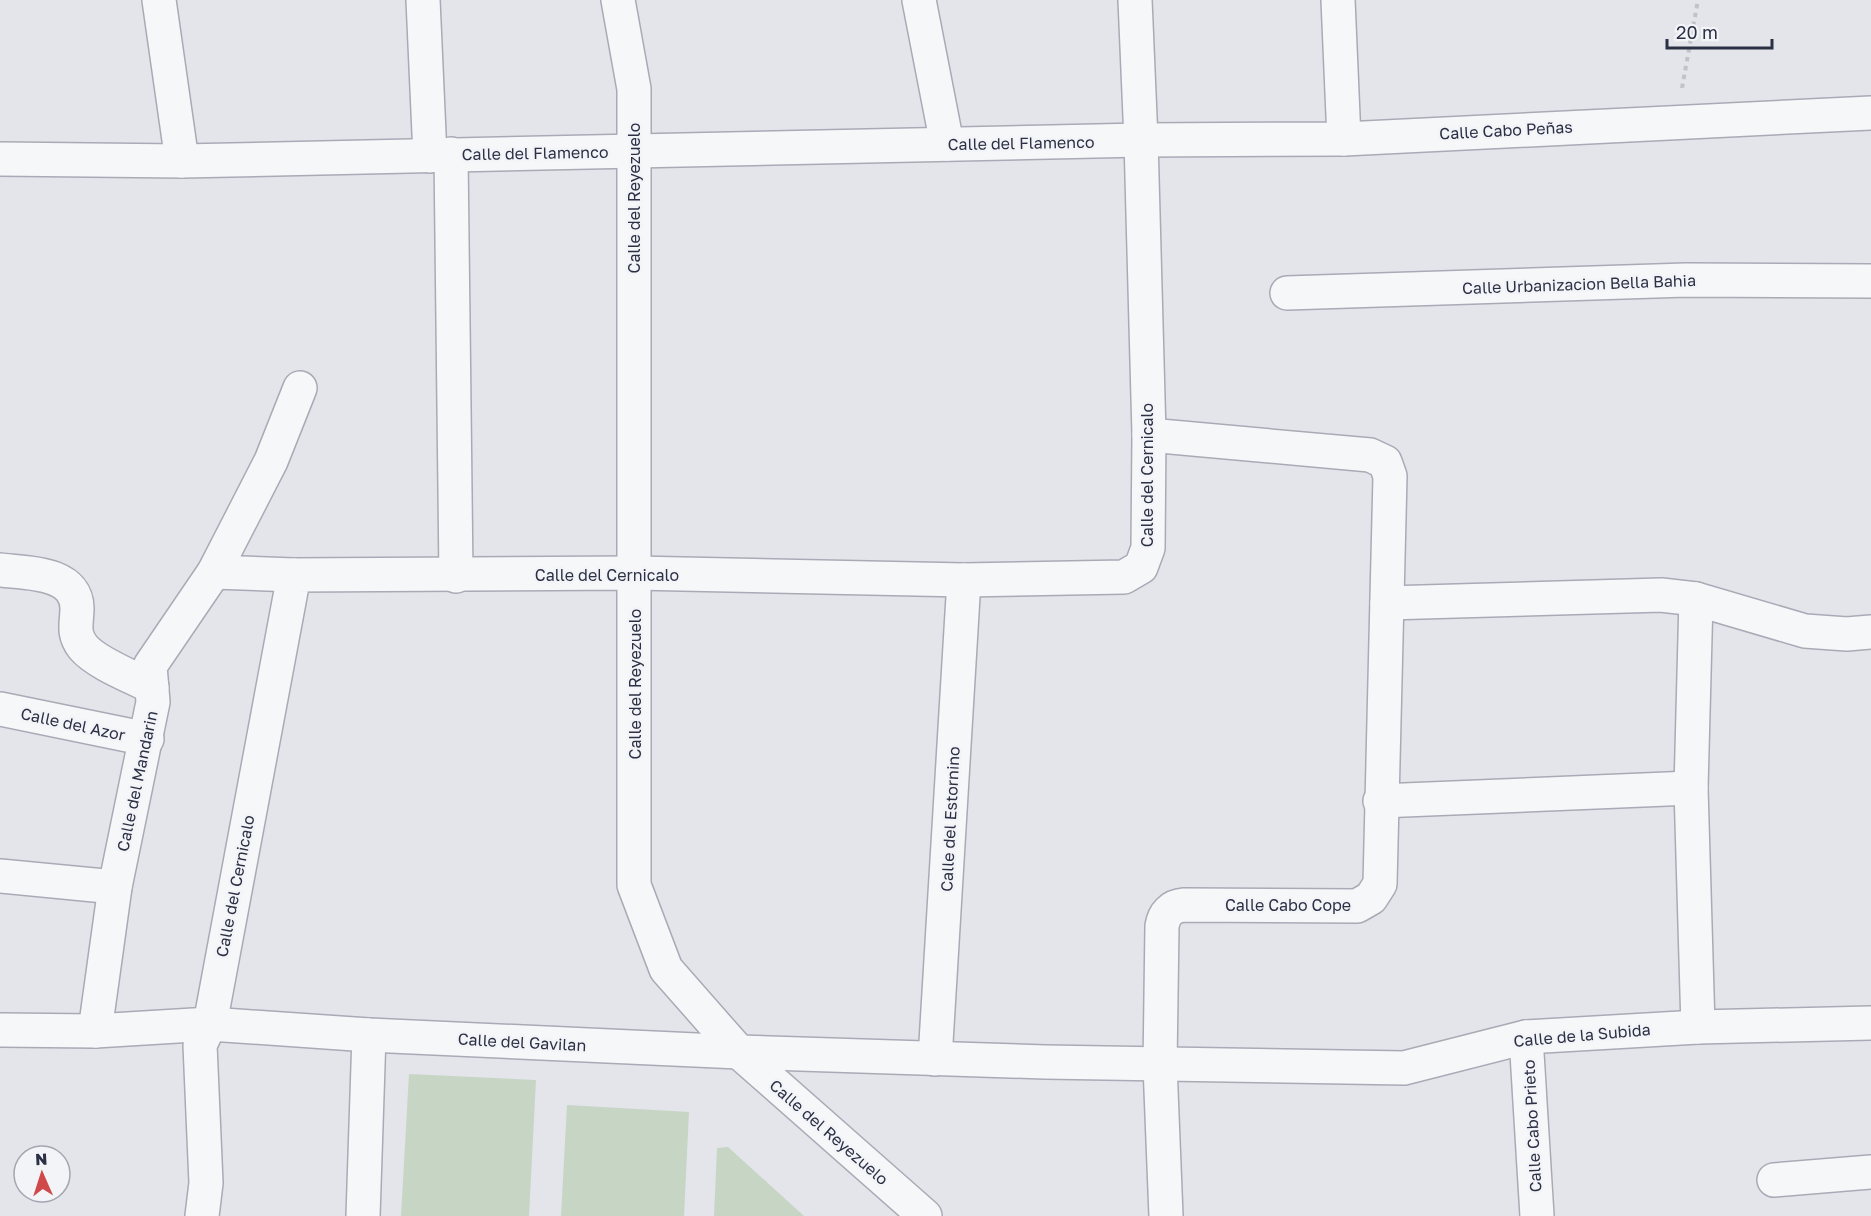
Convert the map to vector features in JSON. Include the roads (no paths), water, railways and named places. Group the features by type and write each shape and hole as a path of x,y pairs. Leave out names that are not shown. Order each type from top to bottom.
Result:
{"street":[{"path":"159,0 182,161"},
{"path":"423,0 440,155 456,576"},
{"name":"Calle del Reyezuelo","path":"618,0 634,89 634,885 666,969 739,1052 925,1216"},
{"path":"919,0 947,144"},
{"name":"Calle del Cernicalo","path":"202,1216 206,1183 200,1045 210,1024 294,575 456,576 635,573 964,580 1124,577 1141,567 1148,548 1149,435 1142,140 1134,0"},
{"path":"1338,0 1344,139"},
{"name":"Calle Cabo Peñas","path":"1142,140 1344,139 1871,112"},
{"name":"Calle del Flamenco","path":"0,159 182,161 1142,140"},
{"name":"Calle Urbanizacion Bella Bahia","path":"1287,293 1686,280 1871,281"},
{"name":"Calle del Mandarin","path":"96,1031 115,887 153,702 150,666 214,572 271,461 300,388"},
{"name":"Calle Cabo Cope","path":"1149,435 1370,455 1385,462 1390,476 1380,801 1380,884 1377,892 1364,903 1348,907 1184,904 1171,909 1162,926 1160,1065"},
{"path":"0,570 57,579 74,596 77,608 74,629 84,649 152,687"},
{"path":"214,572 294,575"},
{"name":"Calle del Estornino","path":"935,1059 964,580"},
{"path":"1387,603 1661,595 1696,599 1804,631 1871,632"},
{"path":"1696,599 1691,788 1698,1026"},
{"name":"Calle del Azor","path":"0,709 147,739"},
{"path":"1380,801 1691,788"},
{"path":"0,876 115,887"},
{"name":"Calle de la Subida","path":"1045,1062 1404,1068 1526,1037 1698,1026 1871,1023"},
{"name":"Calle del Gavilan","path":"0,1030 96,1031 210,1024 369,1035 739,1052 1045,1062"},
{"path":"363,1216 369,1035"},
{"name":"Calle Cabo Prieto","path":"1526,1037 1537,1216"},
{"path":"1160,1065 1166,1216"},
{"path":"1774,1180 1871,1172"}]}
